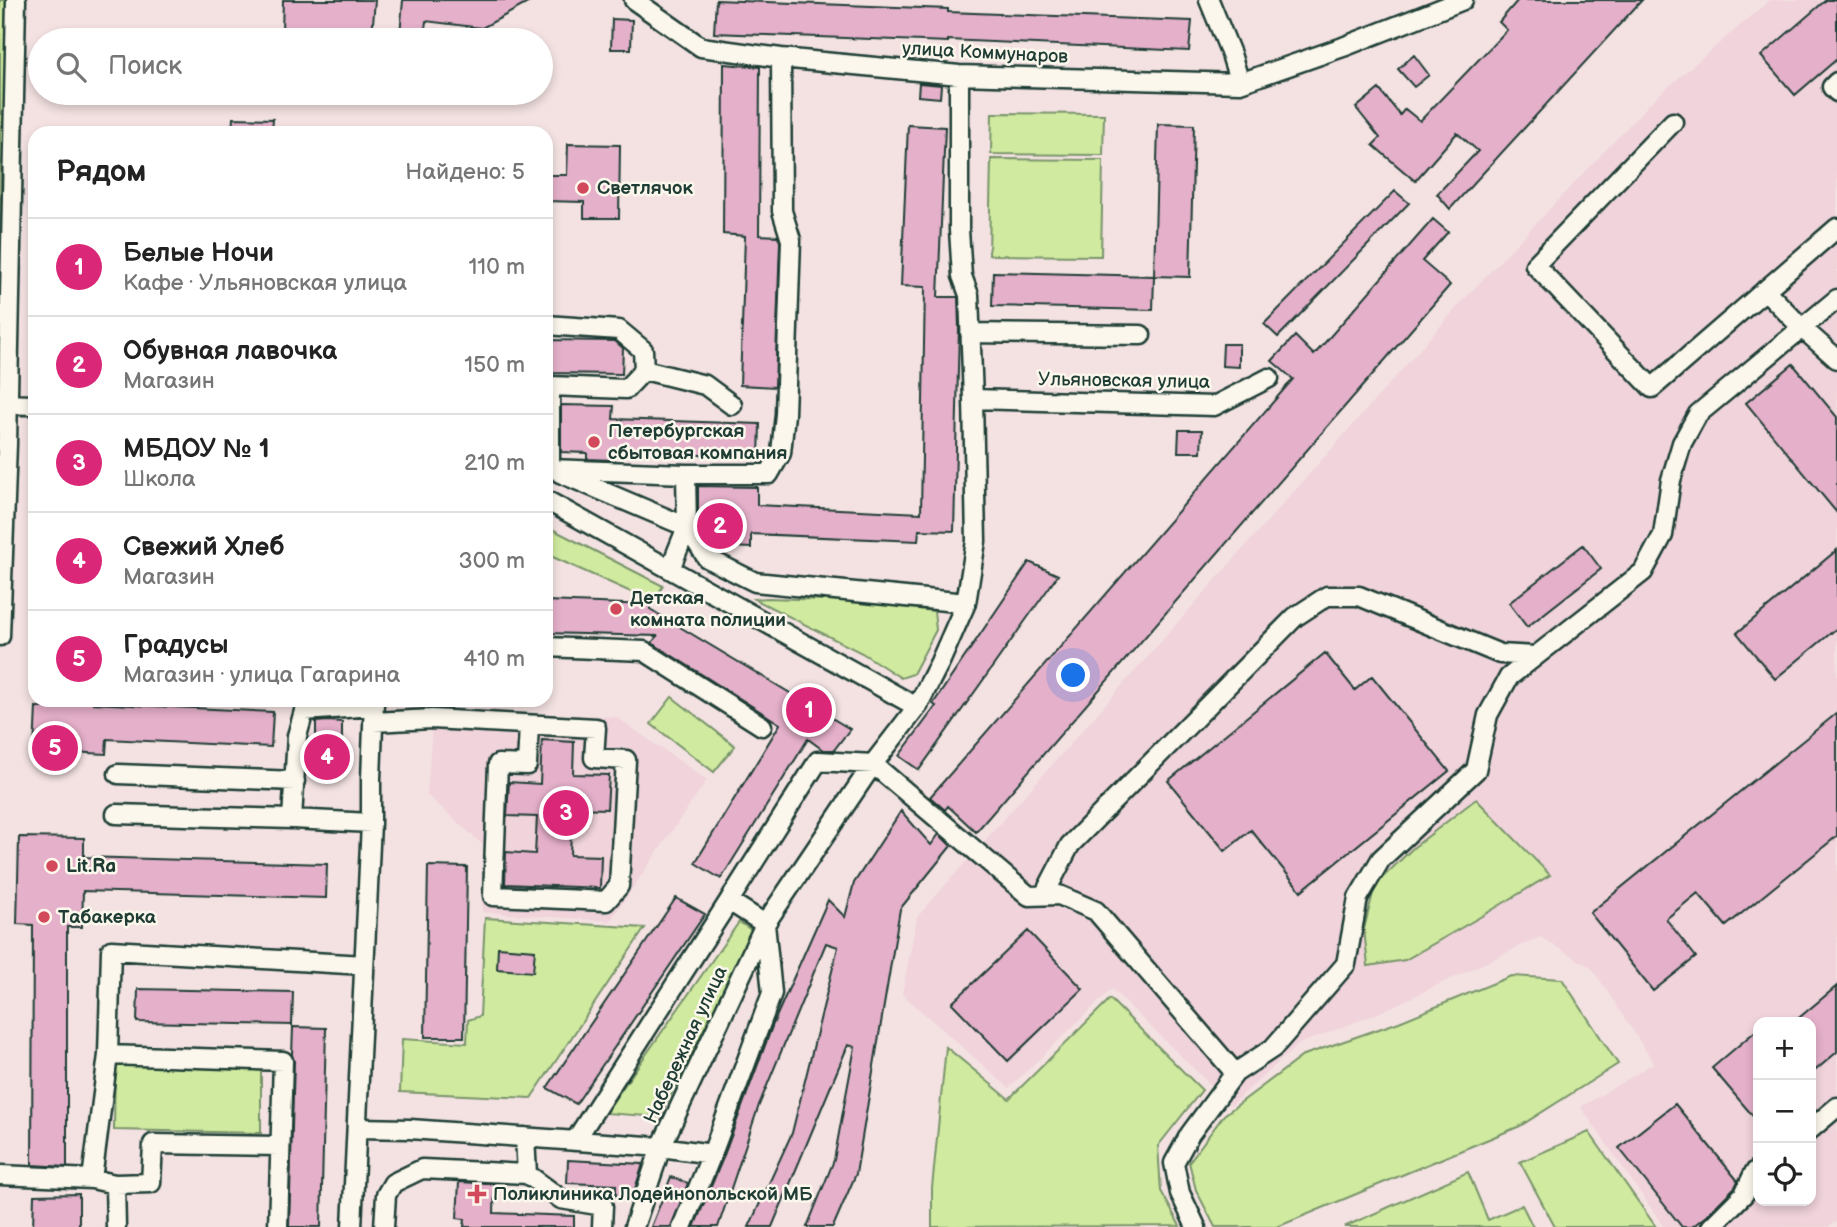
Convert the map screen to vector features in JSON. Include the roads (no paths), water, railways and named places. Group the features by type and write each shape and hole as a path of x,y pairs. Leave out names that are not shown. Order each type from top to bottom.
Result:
{"street":[{"path":"0,636 16,0"},
{"name":"улица Коммунаров","path":"634,0 701,47 781,58 960,75 1240,83 1343,47 1463,0"},
{"path":"1209,0 1240,83"},
{"path":"553,470 769,474 781,453 785,414 791,240 782,211 781,58"},
{"name":"Набережная улица","path":"356,1128 410,1129 661,1147 765,923 873,764 917,707 966,603 976,541 969,295 962,276 959,230 960,75"},
{"path":"1837,82 1832,87 1837,92"},
{"path":"1673,122 1535,265 1651,388 1837,228"},
{"path":"1765,290 1837,359"},
{"path":"1196,1227 1180,1193 1174,1163 1190,1134 1235,1073 1273,1048 1346,964 1358,898 1381,859 1476,770 1488,715 1509,677 1643,572 1663,536 1671,480 1682,443 1698,414 1837,299"},
{"path":"553,325 619,330 643,350 643,370 626,389 553,386"},
{"path":"971,333 1141,335"},
{"path":"643,370 705,384 732,405"},
{"name":"Ульяновская улица","path":"973,399 1214,406 1269,378"},
{"path":"4,404 28,405"},
{"path":"553,472 687,527 707,558 755,582 966,603"},
{"path":"670,569 687,527 686,474"},
{"path":"553,504 917,707"},
{"path":"1044,895 1070,845 1295,617 1327,596 1359,596 1500,654 1536,656"},
{"path":"553,647 645,651 762,726"},
{"path":"292,819 297,736 304,711 374,710 432,719 529,724 596,728 594,758 626,760 619,886 606,901 493,896 498,764 527,765 529,724"},
{"path":"352,1227 374,710"},
{"path":"575,1141 818,761 873,764 1029,896 1059,895 1096,911 1235,1073"},
{"path":"118,774 295,781"},
{"path":"116,814 371,823"},
{"path":"682,1227 772,993 765,923 729,901"},
{"path":"92,1179 108,1055 111,950 364,965"},
{"path":"108,1055 283,1061 278,1227"},
{"path":"1816,1125 1837,1107"},
{"path":"525,1137 527,1174"},
{"path":"0,1175 92,1179 115,1184 150,1183 153,1144 280,1146"},
{"path":"634,1227 661,1147 712,1154"},
{"path":"384,1227 386,1195 393,1183 422,1169 527,1174 561,1199 603,1206 602,1227"},
{"path":"1711,1227 1744,1194 1753,1175"},
{"path":"115,1184 116,1227"}],"place":[{"name":"Светлячок","path":"583,188"},
{"name":"Петербургская сбытовая компания","path":"594,442"},
{"name":"Обувная лавочка","path":"720,526"},
{"name":"Детская комната полиции","path":"616,609"},
{"name":"Белые Ночи","path":"809,710"},
{"name":"Градусы","path":"55,748"},
{"name":"Свежий Хлеб","path":"327,757"},
{"name":"МБДОУ № 1","path":"566,813"},
{"name":"Lit.Ra","path":"52,866"},
{"name":"Табакерка","path":"44,917"},
{"name":"Поликлиника Лодейнопольской МБ","path":"477,1194"}]}
